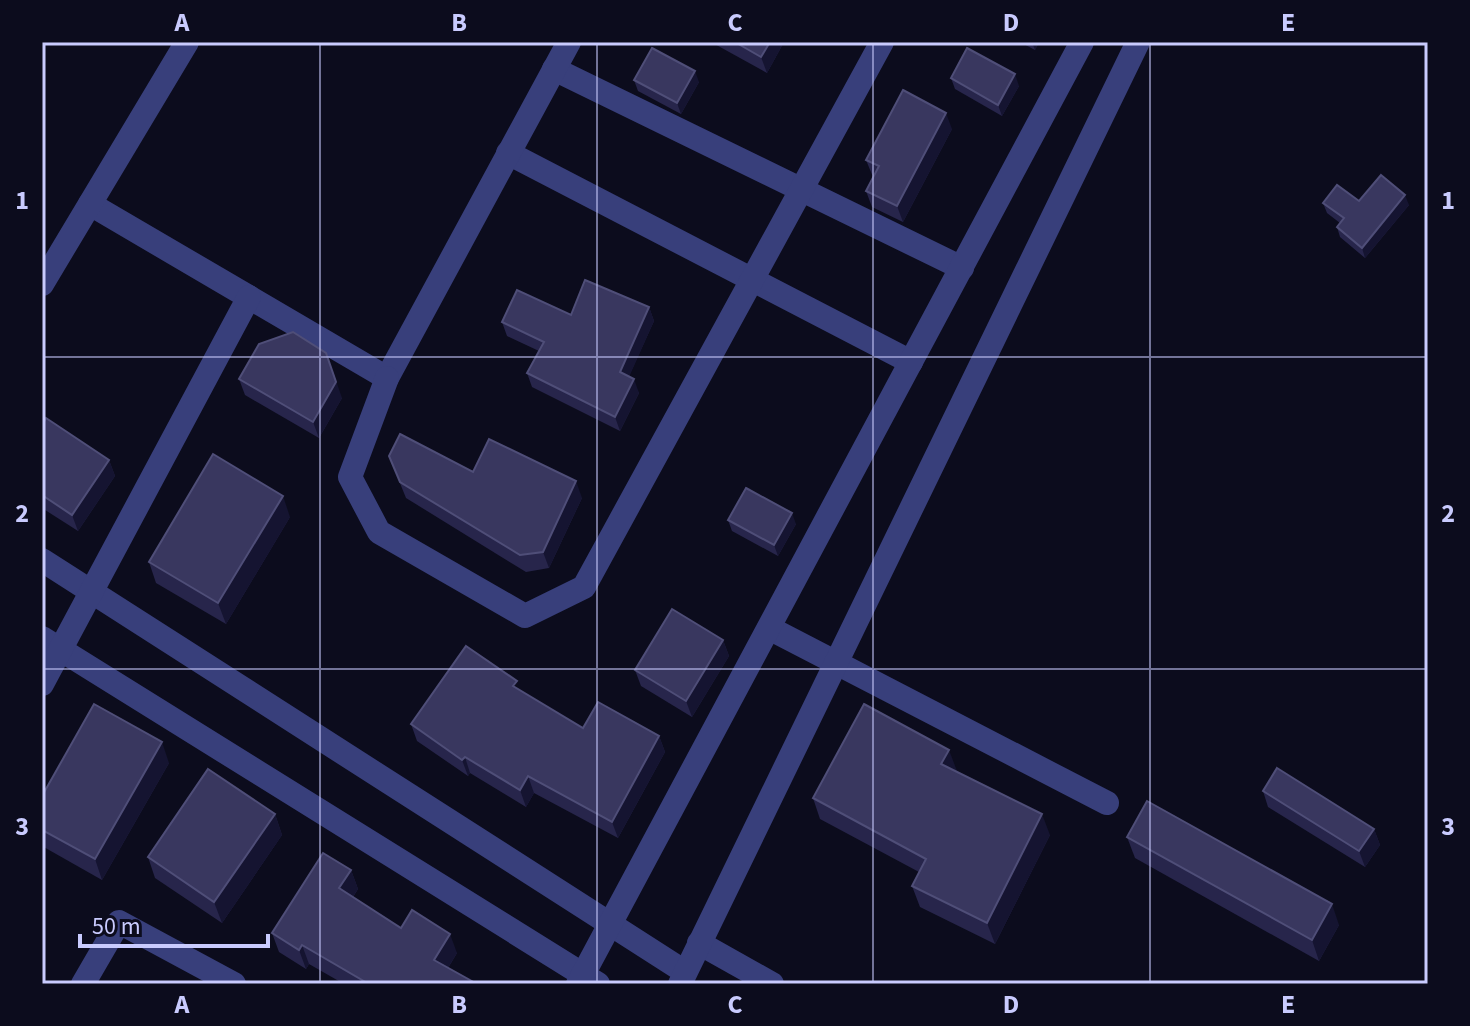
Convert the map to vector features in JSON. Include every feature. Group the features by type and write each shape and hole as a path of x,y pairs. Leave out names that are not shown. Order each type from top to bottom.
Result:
{"street":[{"path":"42,284 187,42"},
{"path":"569,42 387,378 350,477 379,532 525,616 584,587 882,42"},
{"path":"51,643 586,981 611,923 1082,42"},
{"path":"42,560 611,923 682,978 1138,42"},
{"path":"554,69 962,268"},
{"path":"508,153 911,362"},
{"path":"90,204 387,378"},
{"path":"42,684 51,643 91,592 249,297"},
{"path":"769,628 1107,803"},
{"path":"83,984 119,922 234,984"},
{"path":"699,943 772,984"}],"building":[{"path":"735,42 770,42 761,57"},
{"path":"652,48 695,71 677,103 634,80"},
{"path":"967,48 1015,74 998,105 951,78"},
{"path":"903,90 946,113 897,206 866,191 879,166 866,160"},
{"path":"1381,175 1405,195 1362,248 1337,227 1344,218 1323,203 1337,185 1359,201"},
{"path":"585,280 649,307 620,372 634,379 615,417 527,373 544,342 502,322 517,290 571,315"},
{"path":"293,332 326,353 336,382 313,422 239,379 259,344"},
{"path":"46,418 109,460 72,515 42,495 42,425"},
{"path":"400,434 473,472 489,439 576,481 543,552 520,555 400,482 389,456"},
{"path":"213,454 283,496 218,603 149,562"},
{"path":"746,488 792,513 774,545 728,520"},
{"path":"672,609 723,640 686,701 635,670"},
{"path":"466,646 517,681 513,686 583,728 598,702 659,736 612,822 528,776 520,790 465,757 462,760 411,724"},
{"path":"94,704 162,742 95,859 42,830 42,796"},
{"path":"864,704 949,750 941,764 1042,814 987,923 912,886 926,859 813,798"},
{"path":"1277,768 1374,829 1359,851 1263,791"},
{"path":"208,769 275,814 214,902 148,857"},
{"path":"1147,801 1332,904 1312,940 1127,837"},
{"path":"323,853 351,870 339,888 401,928 412,910 450,934 434,960 477,984 366,984 302,945 299,950 272,933"}]}
